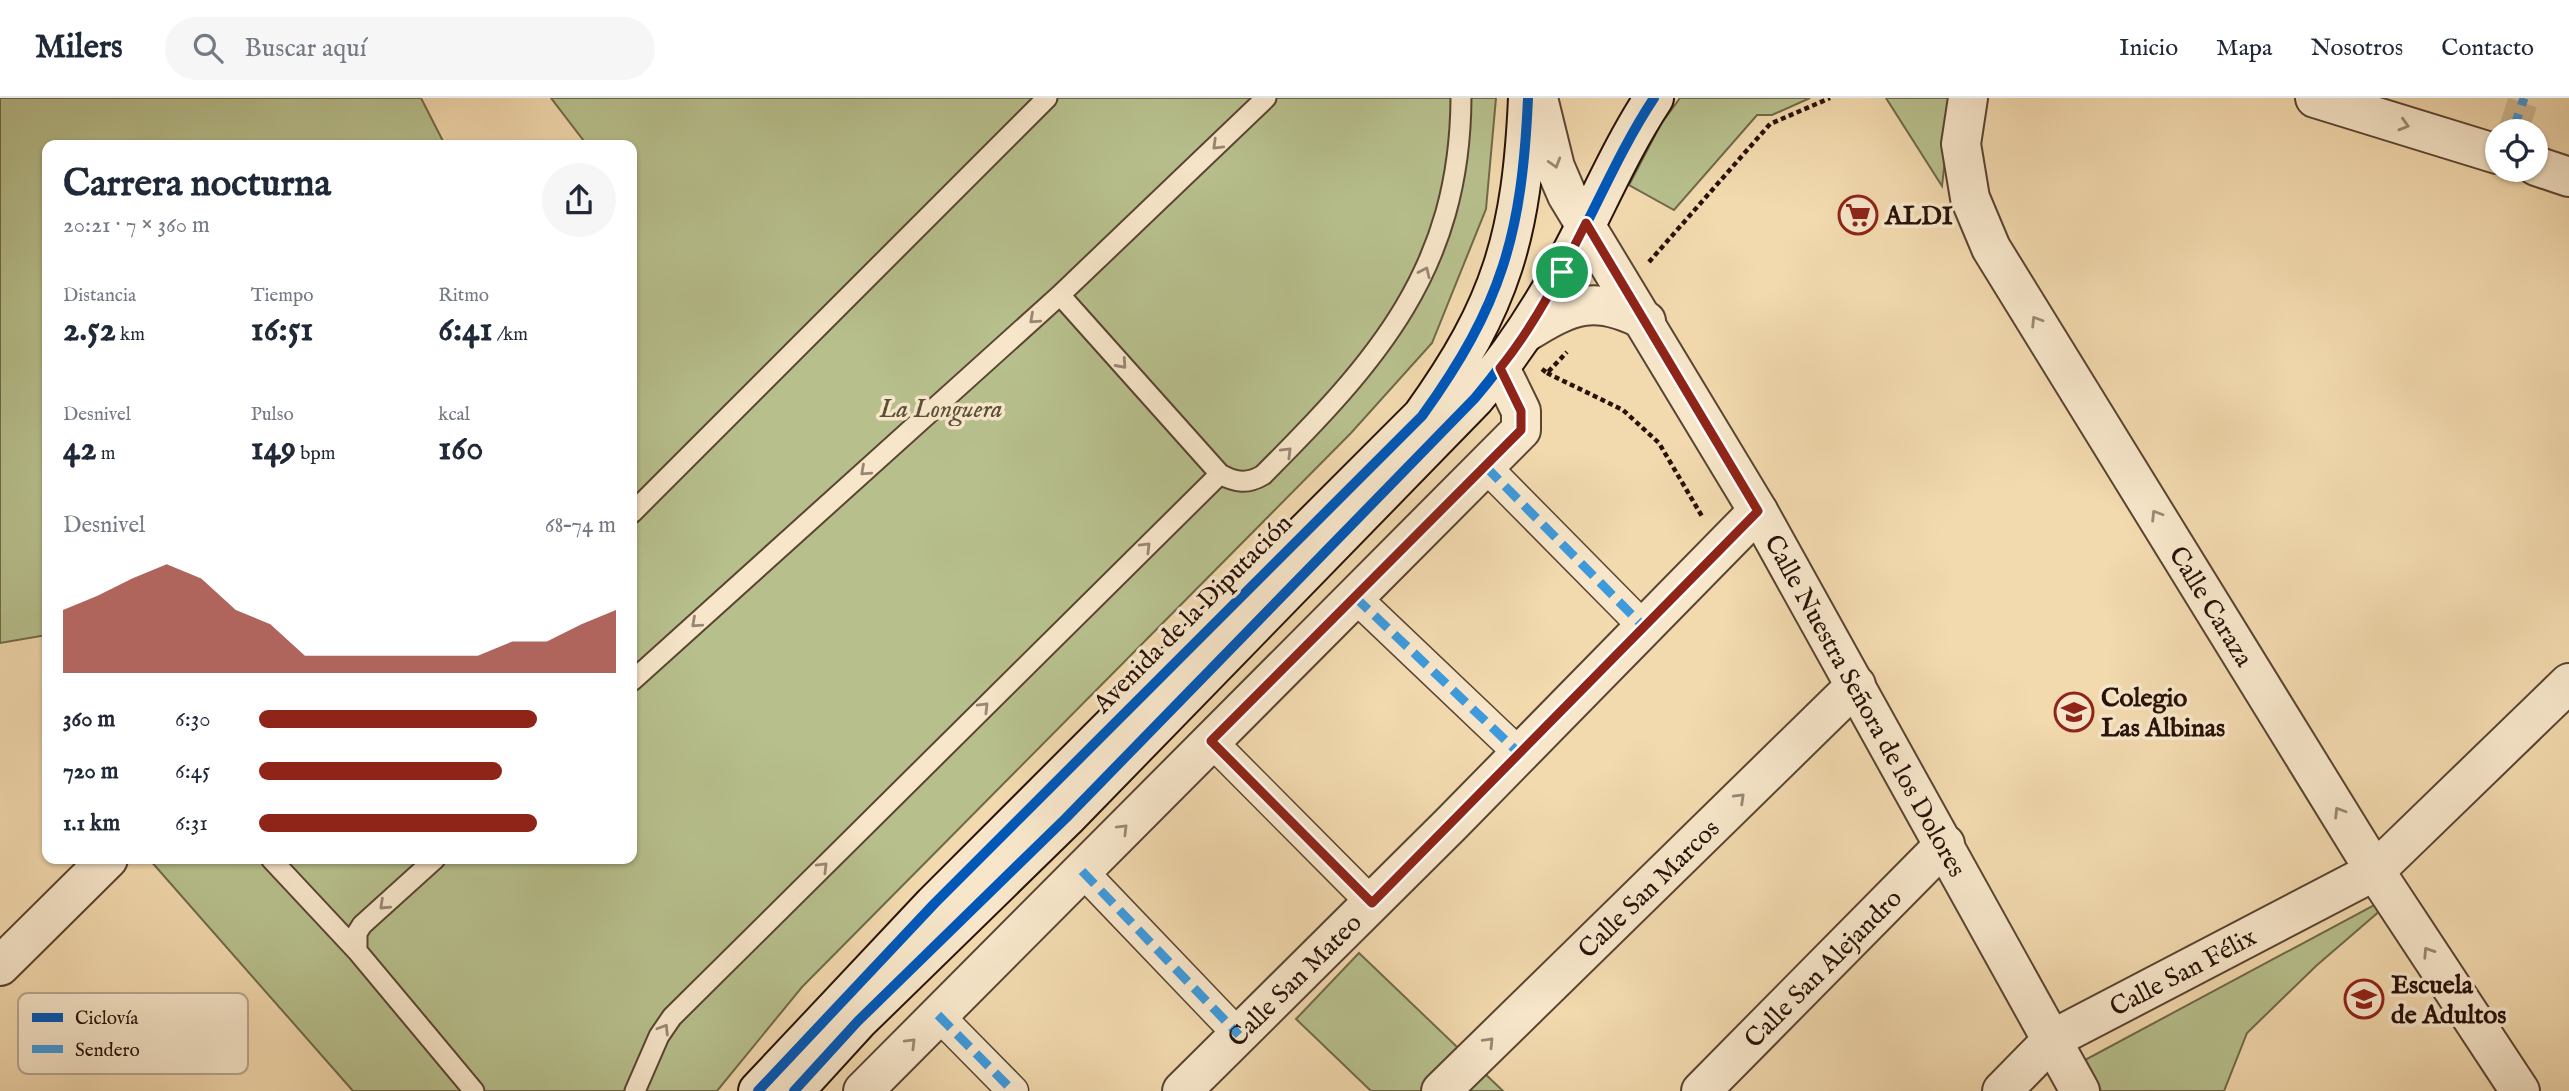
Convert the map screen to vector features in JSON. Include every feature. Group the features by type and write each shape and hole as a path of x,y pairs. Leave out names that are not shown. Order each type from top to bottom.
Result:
{"street":[{"name":"Avenida de la Diputación","path":"758,1091 934,904 1422,416 1480,327 1503,274 1517,220 1526,156 1528,98"},
{"name":"Calle Nuestra Señora de los Dolores","path":"1538,98 1555,167 1567,195 1646,321 1758,511 2080,1091"},
{"name":"Avenida de la Diputación","path":"794,1091 858,1021 1066,818 1446,430 1500,368 1562,272 1611,171 1654,98"},
{"name":"Calle Caraza","path":"1968,98 1961,144 1970,198 1991,248 2375,871 2520,1091"},
{"path":"2315,98 2485,150"},
{"path":"2548,170 2569,177"},
{"path":"1525,333 1560,312 1588,304 1622,308 1646,321"},
{"path":"863,1091 1521,430 1523,421 1518,402 1500,368"},
{"path":"1486,467 1644,627"},
{"name":"Calle San Mateo","path":"1182,1091 1520,754 1758,511"},
{"path":"1355,597 1520,754"},
{"name":"Calle San Félix","path":"2002,1091 2053,1039 2375,871 2569,684"},
{"name":"Calle San Marcos","path":"1441,1091 1856,685"},
{"path":"1211,741 1372,903"},
{"name":"Calle San Alejandro","path":"1701,1091 1945,844"},
{"path":"0,966 103,864"},
{"path":"1082,871 1239,1035"},
{"path":"937,1015 1013,1091"}],"lane":[{"path":"637,508 1047,98"},
{"path":"637,676 1060,295 1266,98"},
{"path":"1060,295 1220,474 1242,482 1264,475 1350,384 1407,309 1431,259 1456,179 1461,98"},
{"path":"635,1091 659,1036 672,1017 1220,474"},
{"path":"276,864 357,951 474,1091"},
{"path":"357,951 357,933 362,925 429,864"}],"path":[{"path":"1548,373 1623,410 1659,443 1720,549"}],"green space":[{"path":"0,98 421,98 442,140 42,140 42,636 0,643"},
{"name":"La Longuera","path":"551,98 1496,98 1486,209 1432,343 1351,433 802,987 717,1091 353,1091 153,864 637,864 637,140 583,140"},
{"path":"1680,98 1810,98 1772,115 1757,115 1674,210 1629,185 1661,124"},
{"path":"1886,98 1952,98 1942,186"},
{"path":"2378,903 2382,909 2316,966 2247,1033 2224,1091 2101,1091 2085,1060"},
{"path":"1359,953 1503,1091 1371,1091 1296,1019"}],"tunnel":[{"path":"2517,119 2524,98"}],"marked path":[{"path":"2517,119 2524,98"},
{"path":"1486,467 1644,627"},
{"path":"1355,597 1520,754"},
{"path":"1211,741 1372,903"},
{"path":"1082,871 1239,1035"},
{"path":"938,1015 1013,1091"}],"cycle path":[{"path":"758,1091 934,904 1422,416 1471,339 1503,266 1520,189 1528,98"},
{"path":"794,1091 858,1021 1066,818 1475,398 1510,353 1551,291 1628,141 1654,98"}],"place":[{"name":"ALDI","path":"1858,215"},
{"name":"Colegio Las Albinas","path":"2074,712"},
{"name":"Escuela de Adultos","path":"2364,999"}],"route":[{"path":"1586,223 1758,511 1372,903 1211,741 1521,430 1523,421 1518,402 1500,368 1517,348 1562,272 1586,223"}]}
